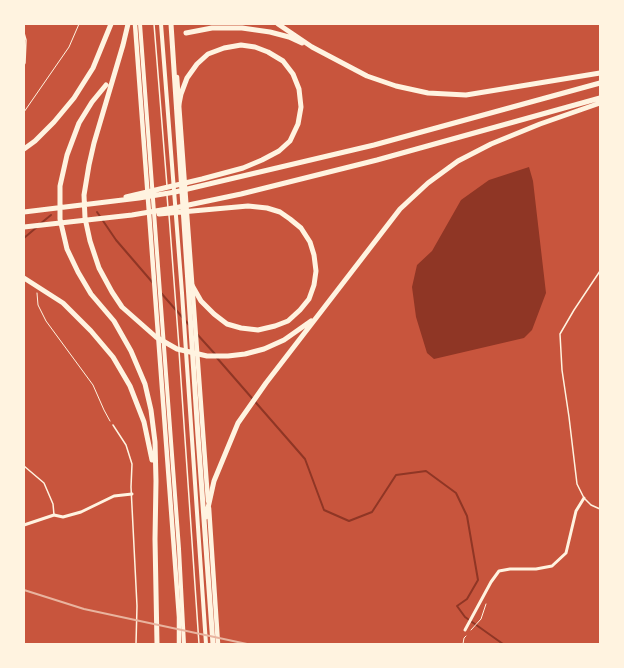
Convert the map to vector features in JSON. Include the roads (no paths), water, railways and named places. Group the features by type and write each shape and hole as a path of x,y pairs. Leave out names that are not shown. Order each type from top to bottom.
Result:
{"highway":[{"path":"24,149 35,141 54,122 74,98 93,68 111,24"},
{"path":"128,24 94,143 84,195 85,218 98,268 122,307 156,337 177,349 207,356 245,354 264,349 284,340 316,318"},
{"path":"135,24 180,644"},
{"path":"172,24 213,644"},
{"path":"172,24 216,596 218,644"},
{"path":"278,24 312,48"},
{"path":"186,33 212,28 242,28 270,32 312,48 367,76 396,86 428,93 466,95 600,74"},
{"path":"95,204 243,168 279,151 290,141 298,124 301,107 299,89 293,74 283,61 268,52 255,47 241,45 224,48 208,54 197,64 187,78 181,94 177,116"},
{"path":"24,212 95,204 175,192 374,145 600,83"},
{"path":"106,85 92,102 79,123 67,155 60,186 60,219 67,249 78,272 91,294 117,327 132,351 145,384 152,410 156,481 155,539 157,644"},
{"path":"132,215 241,194 377,160 600,98"},
{"path":"205,524 214,481 238,423 266,383 400,209 428,183 458,160 498,141 540,124 600,103"},
{"path":"24,227 132,215 206,211 248,206 268,208 280,212 301,228 310,242 314,255 316,271 314,285 309,299 300,310 288,321 258,330 241,328 227,324 201,301 188,278"},
{"path":"24,278 63,303 91,331 113,358 130,386 144,422 156,481"}],"main road":[{"path":"140,24 179,549 184,644"},
{"path":"161,24 182,293 206,644"}],"street":[{"path":"24,526 54,515 63,517 81,512 114,496 132,494"},
{"path":"465,630 476,608 499,571 510,569 536,569 552,566 566,553 576,511 584,498"}],"lane":[{"path":"154,24 199,644"},
{"path":"24,33 26,40 24,65"},
{"path":"600,271 560,334 562,370 577,484 584,498 591,505 600,509"},
{"path":"113,425 126,445 132,464 136,644"},
{"path":"24,466 44,483 53,504 54,515"}],"waterway":[{"path":"97,212 116,240 153,283"},
{"path":"40,224 51,215"},
{"path":"24,238 37,227"},
{"path":"161,293 190,326"},
{"path":"196,333 215,354"},
{"path":"217,358 305,459 324,510 349,521 372,512 396,475 426,471 456,493 467,516 478,580 467,599 457,606 465,617 503,644"}],"railway":[{"path":"24,590 84,609 247,644"}]}
